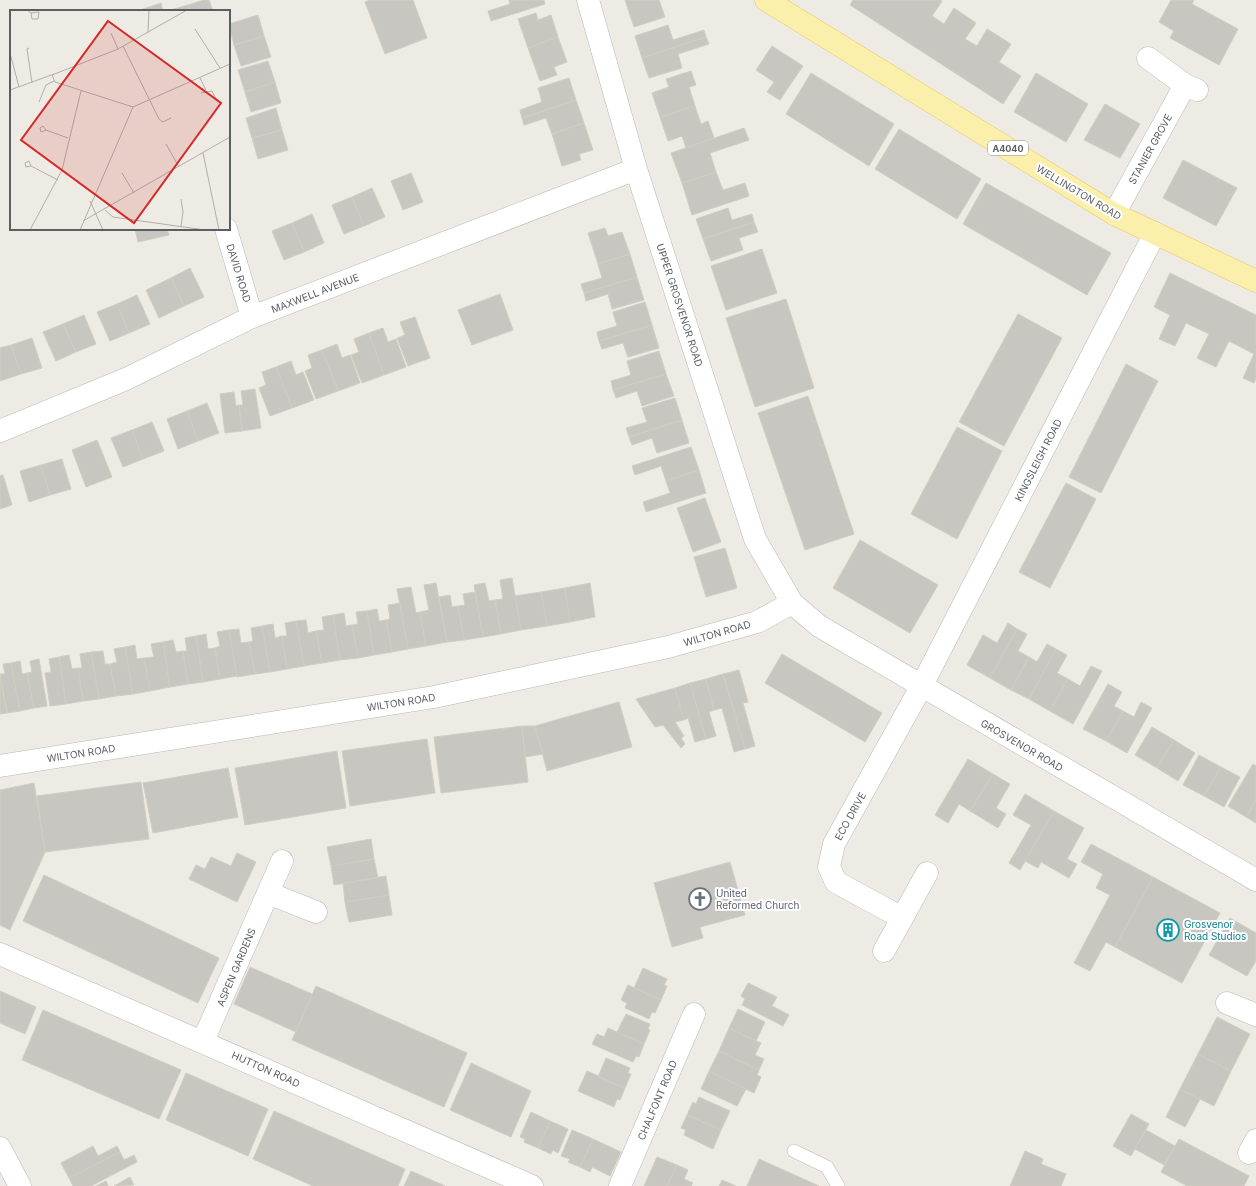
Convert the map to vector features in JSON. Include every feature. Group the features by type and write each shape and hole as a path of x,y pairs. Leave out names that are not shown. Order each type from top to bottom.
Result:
{"main road":[{"name":"WELLINGTON ROAD","path":"767,0 1114,214 1256,281"}],"street":[{"name":"UPPER GROSVENOR ROAD","path":"588,0 636,169 756,539 792,602"},
{"name":"STANIER GROVE","path":"1114,214 1191,87 1148,58"},
{"name":"MAXWELL AVENUE","path":"0,430 126,379 252,317 636,169"},
{"name":"DAVID ROAD","path":"226,230 252,317"},
{"name":"KINGSLEIGH ROAD","path":"921,687 1155,233"},
{"name":"GROSVENOR ROAD","path":"792,602 819,626 921,687 1256,880"},
{"name":"WILTON ROAD","path":"0,766 434,697 668,647 757,622 792,602"},
{"name":"ECO DRIVE","path":"902,918 836,882 829,867 834,844 921,687"},
{"name":"ASPEN GARDENS","path":"203,1041 282,861"},
{"path":"884,952 927,873"},
{"path":"268,893 316,912"},
{"name":"HUTTON ROAD","path":"0,954 203,1041 526,1185"},
{"path":"1227,1003 1256,1015"},
{"name":"CHALFONT ROAD","path":"620,1186 694,1014"},
{"path":"0,1148 20,1186"}],"lane":[{"path":"794,1151 827,1167 838,1186"}],"building":[{"path":"209,0 213,10 190,10 188,5"},
{"path":"370,0 413,0 427,38 385,54 365,2"},
{"path":"509,0 544,0 545,4 491,21 488,11 510,4"},
{"path":"625,0 659,0 665,17 634,27"},
{"path":"853,0 941,0 942,1 932,16 944,24 954,8 976,23 965,39 977,46 987,29 1011,44 999,62 1021,76 1003,104 850,5"},
{"path":"1171,0 1194,0 1192,4 1238,29 1219,65 1170,38 1174,31 1159,22"},
{"path":"161,3 163,10 143,10"},
{"path":"188,5 190,10 170,10"},
{"path":"536,13 538,20 551,15 558,37 528,48 518,19"},
{"path":"258,15 264,36 234,45 230,24"},
{"path":"668,25 673,40 704,30 706,37 642,58 635,36"},
{"path":"264,36 271,57 241,66 234,45"},
{"path":"558,37 567,62 554,67 557,75 540,81 528,48"},
{"path":"706,37 709,44 678,54 682,68 649,78 642,58"},
{"path":"772,46 803,66 780,100 767,92 774,82 756,70"},
{"path":"268,61 275,82 245,92 238,70"},
{"path":"691,71 696,85 689,87 695,106 660,117 652,93 669,87 666,79"},
{"path":"811,73 894,124 869,166 786,114"},
{"path":"1036,73 1088,104 1066,142 1014,112"},
{"path":"569,78 576,100 522,118 520,110 542,102 538,88"},
{"path":"275,82 281,103 251,112 245,92"},
{"path":"576,100 584,123 552,134 546,118 524,125 522,118"},
{"path":"1105,104 1140,124 1120,158 1084,140"},
{"path":"695,106 701,124 708,121 714,138 686,148 682,136 668,141 660,117"},
{"path":"276,108 282,130 252,138 246,118"},
{"path":"584,123 593,150 579,154 581,160 562,166 552,134"},
{"path":"744,128 749,140 710,153 716,172 682,183 671,153"},
{"path":"899,129 981,179 957,219 875,169"},
{"path":"282,130 288,150 258,159 252,138"},
{"path":"1183,160 1237,188 1216,226 1163,198"},
{"path":"716,172 723,190 745,183 749,196 692,215 682,183"},
{"path":"411,173 423,202 403,210 391,181"},
{"path":"986,183 1111,253 1087,295 963,224"},
{"path":"372,188 385,217 364,226 352,197"},
{"path":"352,197 364,226 344,234 332,205"},
{"path":"728,208 732,220 752,214 754,222 703,239 696,219"},
{"path":"312,214 324,243 304,252 292,223"},
{"path":"754,222 758,232 739,238 743,250 711,261 703,239"},
{"path":"292,223 304,252 284,260 272,231"},
{"path":"605,228 608,236 622,232 630,254 598,264 588,233"},
{"path":"135,230 167,230 169,235 138,242"},
{"path":"762,249 777,293 726,310 711,266"},
{"path":"630,254 637,277 584,293 581,284 602,278 598,264"},
{"path":"190,268 204,297 184,306 171,278"},
{"path":"1170,273 1256,315 1256,378 1254,383 1243,378 1254,354 1229,341 1216,367 1197,358 1209,334 1186,323 1175,346 1159,339 1170,315 1154,307"},
{"path":"637,277 644,300 612,309 608,294 586,301 584,293"},
{"path":"171,278 184,306 159,318 146,290"},
{"path":"500,294 513,330 472,345 458,310"},
{"path":"137,295 150,324 129,333 117,304"},
{"path":"786,299 814,388 755,407 726,318"},
{"path":"645,302 652,325 599,341 597,332 617,326 613,312"},
{"path":"117,304 129,333 110,341 97,312"},
{"path":"1018,314 1062,338 1004,446 959,422"},
{"path":"84,315 96,344 76,352 63,324"},
{"path":"415,317 430,358 408,366 397,338 405,335 400,322"},
{"path":"63,324 76,352 56,361 43,332"},
{"path":"652,325 659,348 628,357 623,343 602,349 599,341"},
{"path":"383,328 388,342 396,339 406,367 384,375 369,333"},
{"path":"369,333 384,375 362,383 351,355 359,352 354,339"},
{"path":"32,338 42,368 21,374 11,345"},
{"path":"337,344 342,358 350,355 360,383 338,391 322,350"},
{"path":"11,345 21,374 0,381 0,348"},
{"path":"322,350 338,391 316,399 305,371 312,368 308,355"},
{"path":"659,351 666,374 613,390 611,381 631,375 627,361"},
{"path":"291,361 296,375 303,372 314,400 292,408 276,367"},
{"path":"1126,364 1158,381 1101,493 1069,477"},
{"path":"276,367 292,408 270,416 259,388 266,385 262,372"},
{"path":"666,374 674,396 642,406 637,391 616,398 613,390"},
{"path":"255,389 261,428 242,431 239,405 243,405 241,391"},
{"path":"234,392 236,406 239,405 242,431 225,433 220,394"},
{"path":"808,396 854,534 805,550 758,413"},
{"path":"675,398 682,420 629,437 626,428 647,422 642,408"},
{"path":"207,403 219,433 198,441 187,411"},
{"path":"187,411 198,441 178,449 167,419"},
{"path":"682,420 689,443 657,453 652,438 632,445 629,437"},
{"path":"152,422 164,451 143,459 132,430"},
{"path":"957,427 1002,451 957,539 911,514"},
{"path":"132,430 143,459 123,467 111,438"},
{"path":"97,440 112,477 86,487 72,450"},
{"path":"691,447 699,470 666,481 661,466 635,475 632,466"},
{"path":"62,459 71,489 50,495 41,465"},
{"path":"41,465 50,495 29,502 20,471"},
{"path":"699,470 706,493 646,512 643,502 670,493 666,481"},
{"path":"3,475 12,505 0,509 0,476"},
{"path":"1066,483 1096,499 1050,588 1019,572"},
{"path":"705,498 721,542 693,552 677,508"},
{"path":"860,540 938,585 910,633 833,588"},
{"path":"725,548 737,588 706,597 694,557"},
{"path":"512,578 521,630 501,634 495,600 503,599 500,580"},
{"path":"436,583 447,642 426,646 420,612 429,610 424,585"},
{"path":"485,583 489,601 495,600 501,634 483,637 474,585"},
{"path":"590,583 595,617 570,622 565,588"},
{"path":"411,587 416,613 420,612 426,646 408,649 397,589"},
{"path":"565,588 570,622 547,626 541,592"},
{"path":"475,592 483,637 464,640 458,606 465,605 463,594"},
{"path":"541,592 547,626 521,630 515,596"},
{"path":"450,595 452,607 458,606 464,640 447,642 439,597"},
{"path":"400,603 408,649 392,652 386,620 390,619 388,605"},
{"path":"377,609 379,621 386,620 392,652 374,655 367,611"},
{"path":"367,611 374,655 358,658 352,625 358,624 356,612"},
{"path":"344,613 346,626 352,625 358,658 340,660 333,615"},
{"path":"333,615 340,660 322,663 316,631 324,630 322,617"},
{"path":"306,620 308,633 316,631 322,663 304,666 296,621"},
{"path":"296,621 304,666 287,669 282,636 287,636 285,623"},
{"path":"1008,623 1017,629 990,678 967,665 983,635 997,643"},
{"path":"273,624 275,638 282,636 287,669 270,672 262,626"},
{"path":"262,626 270,672 255,674 249,642 253,641 251,628"},
{"path":"239,629 241,643 249,642 255,674 237,677 229,630"},
{"path":"1017,629 1027,634 1018,651 1029,657 1011,690 990,678"},
{"path":"229,630 237,676 220,679 215,648 220,646 217,632"},
{"path":"206,634 208,649 215,648 220,679 203,682 196,636"},
{"path":"196,636 203,682 188,684 183,651 187,651 185,638"},
{"path":"173,640 176,652 183,651 188,684 170,687 163,642"},
{"path":"163,642 170,687 150,691 144,658 154,657 151,644"},
{"path":"1047,644 1056,649 1029,699 1011,690 1029,657 1037,662"},
{"path":"135,645 137,659 144,658 150,691 133,694 125,647"},
{"path":"125,647 133,694 116,696 110,664 117,662 114,649"},
{"path":"1056,649 1067,655 1057,673 1068,679 1050,711 1029,699"},
{"path":"103,651 105,664 110,664 116,696 99,699 91,652"},
{"path":"91,652 99,699 83,701 78,668 82,668 80,654"},
{"path":"782,654 882,713 865,742 765,683"},
{"path":"69,655 72,669 78,668 83,701 66,704 59,657"},
{"path":"59,657 66,704 50,706 45,673 51,672 49,659"},
{"path":"39,659 47,706 34,708 27,673 32,672 30,661"},
{"path":"20,661 22,674 27,673 34,708 20,711 11,663"},
{"path":"11,663 20,711 7,713 0,674 5,674 3,664"},
{"path":"1091,666 1102,671 1073,724 1050,711 1068,679 1080,686"},
{"path":"739,670 748,702 743,703 755,746 745,749 723,674"},
{"path":"723,674 745,749 734,752 722,708 714,710 706,679"},
{"path":"0,677 7,713 0,714"},
{"path":"706,679 714,710 709,712 716,736 706,739 690,683"},
{"path":"690,683 706,739 695,742 688,718 684,720 675,688"},
{"path":"1108,684 1122,692 1114,706 1123,711 1106,741 1083,729"},
{"path":"675,688 684,720 675,722 684,736 681,738 685,744 681,748 663,725 655,727 636,699"},
{"path":"619,702 632,747 547,771 535,726"},
{"path":"1141,702 1152,708 1127,753 1106,741 1123,711 1134,717"},
{"path":"522,726 535,726 543,754 525,757"},
{"path":"522,726 528,782 441,793 434,737"},
{"path":"1152,727 1174,740 1157,768 1135,755"},
{"path":"427,739 435,793 350,806 342,751"},
{"path":"1174,740 1195,753 1178,781 1157,768"},
{"path":"337,751 346,808 245,825 235,768"},
{"path":"1199,755 1221,767 1204,796 1183,785"},
{"path":"968,759 993,774 970,811 959,804 948,823 935,815"},
{"path":"1253,764 1256,766 1256,800 1246,817 1228,806"},
{"path":"1221,767 1240,777 1224,807 1204,796"},
{"path":"228,768 238,817 153,833 143,783"},
{"path":"993,774 1010,784 996,808 1006,814 998,828 970,811"},
{"path":"141,782 149,839 45,852 37,796"},
{"path":"34,783 45,852 10,930 0,925 0,790"},
{"path":"1025,794 1054,811 1020,870 1009,863 1031,825 1013,815"},
{"path":"1256,800 1256,823 1246,817"},
{"path":"1054,811 1084,828 1067,859 1077,864 1069,878 1041,862 1038,868 1025,861"},
{"path":"371,839 374,859 331,866 327,847"},
{"path":"1091,844 1153,877 1115,947 1106,942 1090,971 1074,963 1110,895 1096,888 1103,874 1081,862"},
{"path":"237,853 256,862 237,902 189,879 196,865 205,869 211,857 231,866"},
{"path":"374,859 378,878 334,885 331,866"},
{"name":"United Reformed Church","path":"730,862 745,915 700,927 703,938 672,947 654,883"},
{"path":"44,875 219,958 198,1003 23,921"},
{"path":"386,876 389,895 345,902 343,883"},
{"name":"Grosvenor Road Studios","path":"1153,877 1220,913 1182,983 1115,947"},
{"path":"389,895 392,915 349,922 345,902"},
{"path":"1230,918 1256,933 1256,961 1247,976 1209,955"},
{"path":"250,967 312,994 296,1032 234,1004"},
{"path":"643,968 667,979 664,985 667,986 661,1000 634,988"},
{"path":"748,983 777,997 772,1006 789,1015 783,1026 742,1005 745,999 741,996"},
{"path":"628,985 661,1000 655,1013 652,1012 649,1019 625,1008 627,1003 621,1000"},
{"path":"316,986 467,1053 444,1107 292,1040"},
{"path":"0,991 36,1007 25,1034 0,1023"},
{"path":"738,1009 765,1022 756,1041 729,1028"},
{"path":"43,1010 181,1070 159,1119 22,1060"},
{"path":"626,1014 650,1024 648,1029 650,1030 644,1044 617,1032"},
{"path":"1217,1017 1250,1034 1231,1071 1198,1054"},
{"path":"608,1028 644,1044 639,1057 636,1056 633,1062 592,1044 597,1034 604,1037"},
{"path":"729,1028 761,1043 755,1055 764,1059 759,1070 719,1051"},
{"path":"719,1051 759,1070 757,1075 761,1077 754,1093 709,1071"},
{"path":"1198,1054 1231,1071 1214,1106 1180,1089"},
{"path":"606,1058 630,1068 628,1073 631,1074 625,1088 598,1077"},
{"path":"471,1063 531,1091 511,1137 450,1110"},
{"path":"587,1071 625,1088 620,1100 617,1099 614,1107 578,1091"},
{"path":"709,1071 746,1089 737,1106 701,1089"},
{"path":"186,1073 268,1109 248,1156 166,1120"},
{"path":"1180,1089 1200,1099 1185,1127 1166,1117"},
{"path":"699,1097 730,1111 721,1130 687,1115 693,1102 696,1104"},
{"path":"274,1111 405,1169 398,1186 313,1186 253,1159"},
{"path":"531,1112 550,1121 538,1148 524,1142 525,1139 520,1137"},
{"path":"1131,1114 1149,1124 1131,1156 1113,1146"},
{"path":"687,1115 721,1130 713,1149 684,1135 686,1130 681,1128"},
{"path":"550,1121 568,1129 558,1153 553,1150 551,1154 538,1148"},
{"path":"572,1130 593,1139 580,1167 568,1162 570,1159 561,1156"},
{"path":"1146,1130 1175,1146 1164,1165 1135,1149"},
{"path":"593,1139 621,1152 610,1176 592,1167 590,1172 580,1167"},
{"path":"1179,1139 1249,1176 1244,1186 1187,1186 1161,1172"},
{"path":"93,1146 98,1156 117,1146 120,1152 69,1178 61,1163"},
{"path":"1025,1151 1043,1159 1041,1164 1066,1174 1061,1186 1010,1186"},
{"path":"120,1152 124,1160 134,1155 137,1162 91,1186 73,1186 69,1178"},
{"path":"657,1157 677,1165 667,1186 644,1186"},
{"path":"759,1159 819,1186 747,1186"},
{"path":"677,1165 688,1170 684,1179 693,1183 691,1186 667,1186"},
{"path":"411,1171 445,1186 404,1186"},
{"path":"130,1177 134,1185 114,1186"},
{"path":"722,1180 736,1186 719,1186"},
{"path":"106,1181 108,1186 96,1186"}],"place":[{"name":"United Reformed Church","path":"700,899"},
{"name":"Grosvenor Road Studios","path":"1168,930"}]}
